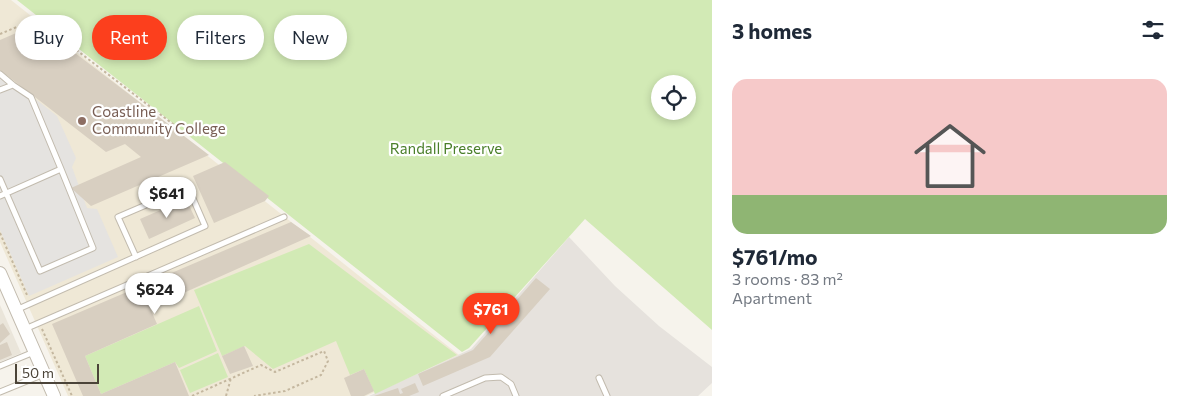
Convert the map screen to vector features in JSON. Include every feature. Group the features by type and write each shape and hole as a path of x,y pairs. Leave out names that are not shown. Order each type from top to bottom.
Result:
{"street":[{"path":"0,273 54,396"}],"lane":[{"path":"0,74 30,97 93,248 40,270 0,179"},
{"path":"0,90 13,85"},
{"path":"0,196 61,169"},
{"path":"16,310 205,226 188,187 118,217 136,256"},
{"path":"24,330 284,217"},
{"path":"0,366 34,352"},
{"path":"0,392 44,374"},
{"path":"443,396 485,378 501,376 511,384 516,396"},
{"path":"599,378 607,396"}],"path":[{"path":"0,34 36,19 178,128 176,130"},
{"path":"192,396 261,365 275,372 324,351 328,361 321,375 285,391 254,396"},
{"path":"226,396 231,378"}],"shaded area":[{"name":"Coastline Community College","path":"0,0 11,0 30,15 15,15 15,60 82,60 82,56 459,355 366,396 68,396 0,242"},
{"path":"0,71 57,116 76,158 72,167 87,208 97,209 118,257 29,296 0,230"},
{"path":"569,237 615,286 659,326 712,367 712,383 698,396 369,396 471,349"},
{"path":"0,305 21,353 0,362"}],"green space":[{"name":"Randall Preserve","path":"17,0 712,0 712,330 585,219 469,348 462,352 93,60 167,60 167,15 92,15 92,59 82,51 82,15 36,15"},
{"path":"309,244 457,355 375,394 364,369 350,375 336,341 273,369 245,346 222,356 194,290"},
{"path":"199,306 217,351 179,368 175,362 101,394 85,356"},
{"path":"218,353 228,377 190,393 180,370"}],"building":[{"path":"15,34 15,60 82,60 82,58 209,155 91,206 71,188 141,157 125,144 106,152 0,70 0,40"},
{"path":"225,162 269,196 265,201 214,223 193,176"},
{"path":"186,199 195,218 149,239 140,219"},
{"path":"291,222 311,236 150,308 157,324 85,356 101,394 175,362 189,396 83,396 52,324"},
{"path":"536,278 550,289 490,357 423,386 418,374 473,350"},
{"path":"3,323 10,334 0,343 0,325"},
{"path":"7,342 12,355 0,360 0,345"},
{"path":"244,346 253,366 230,374 222,356"},
{"path":"364,369 374,391 364,396 351,396 344,378"},
{"path":"415,383 419,392 409,396 374,396 398,388 400,394 403,393 401,389"}],"place":[{"name":"Coastline Community College","path":"82,121"}]}
